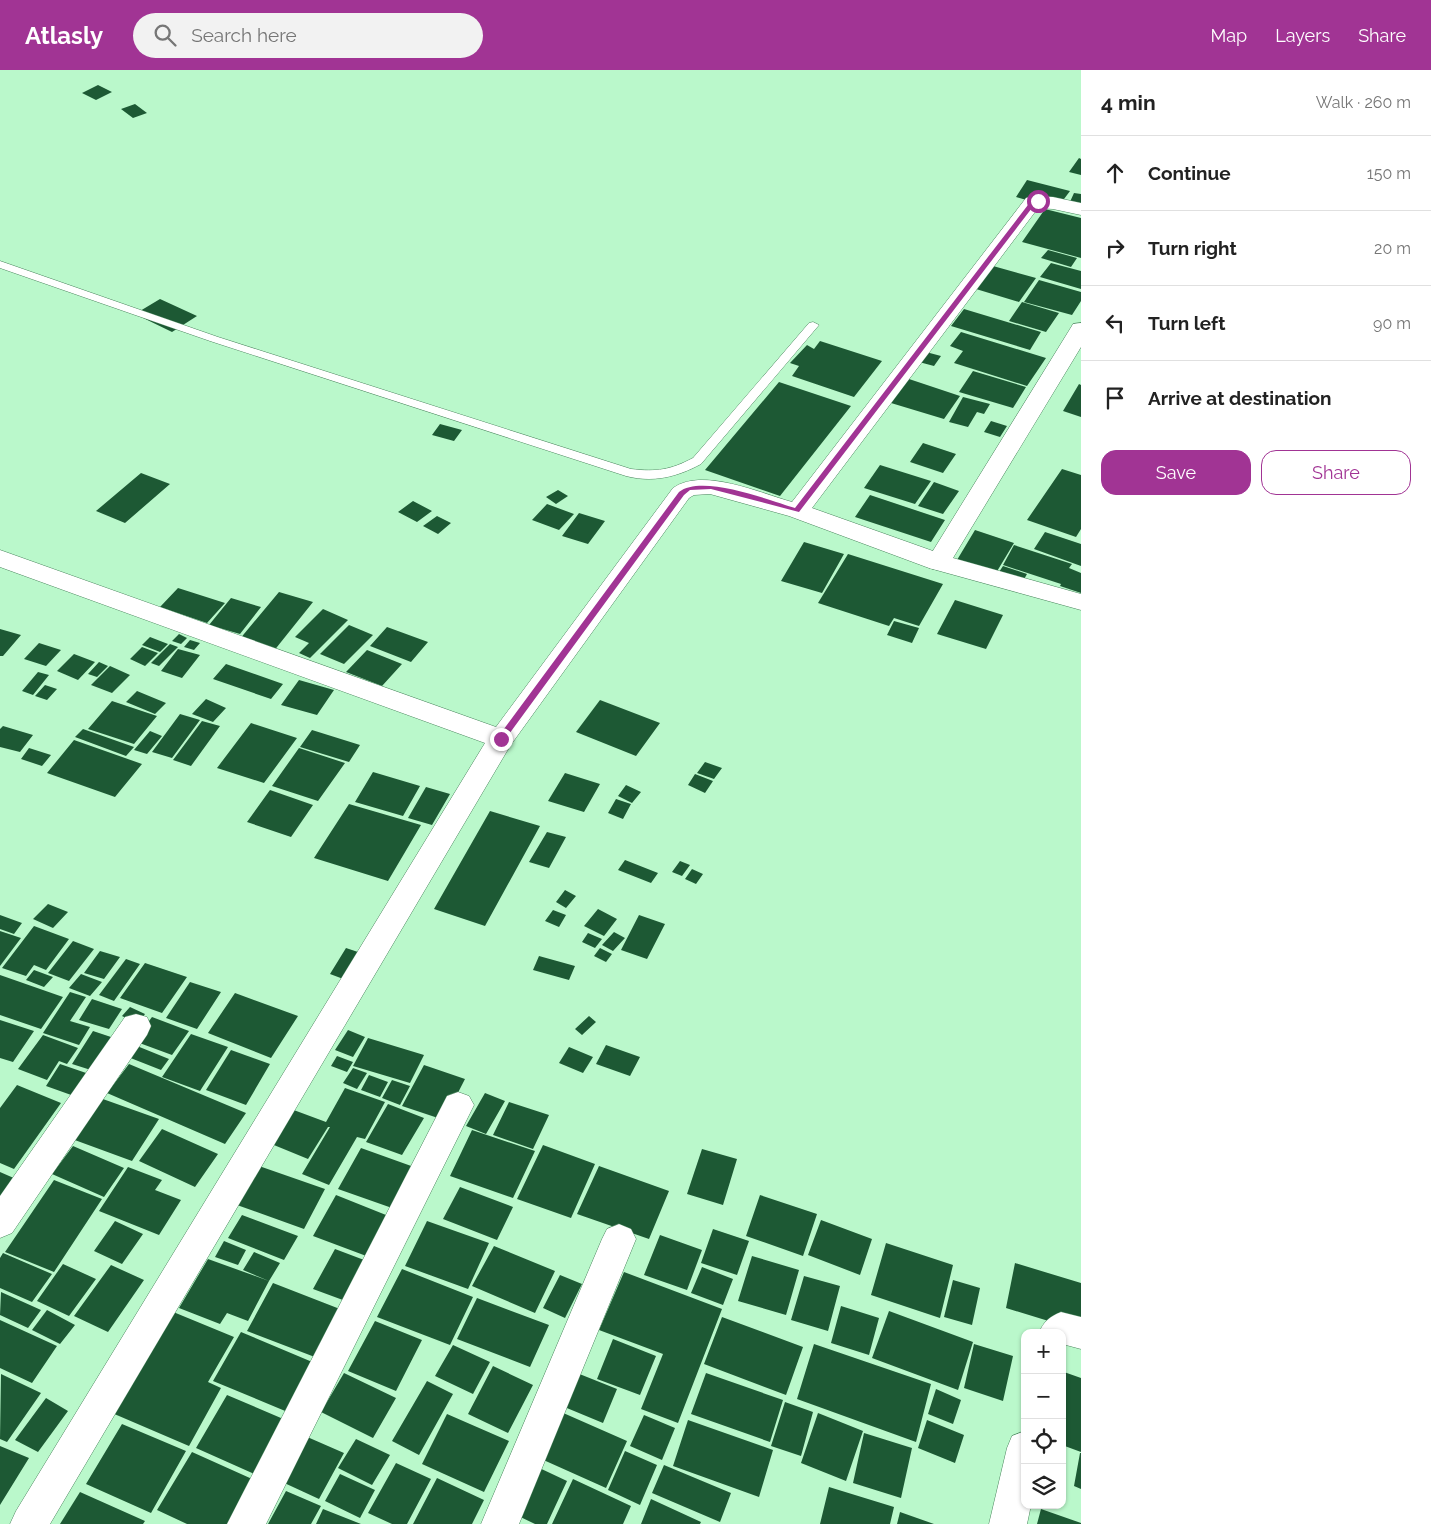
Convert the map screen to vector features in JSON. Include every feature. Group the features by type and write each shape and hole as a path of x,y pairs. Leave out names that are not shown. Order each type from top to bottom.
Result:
{"street":[{"path":"797,510 1033,202 1053,203 1081,209"},
{"path":"938,562 1081,329"},
{"path":"29,1524 501,739 681,493 688,488 711,487 797,510 938,562 1081,602"},
{"path":"0,558 501,739"},
{"path":"0,1223 136,1026"},
{"path":"246,1524 458,1105"},
{"path":"500,1524 619,1239"},
{"path":"1066,1329 1081,1333"},
{"path":"1008,1524 1021,1464"}],"lane":[{"path":"0,264 214,339 630,473 654,476 674,473 697,461 813,326"}],"building":[{"path":"98,85 112,92 96,100 82,93"},
{"path":"135,104 147,113 133,118 121,109"},
{"path":"1079,158 1081,159 1081,175 1069,172"},
{"path":"1027,180 1070,191 1061,203 1034,196 1030,201 1016,197"},
{"path":"1074,193 1081,194 1081,207 1069,204"},
{"path":"1045,209 1081,218 1081,258 1022,242"},
{"path":"1048,250 1077,258 1071,267 1041,258"},
{"path":"1051,263 1081,271 1081,289 1040,277"},
{"path":"993,266 1036,278 1019,302 976,289"},
{"path":"1039,280 1081,292 1081,301 1072,315 1024,302"},
{"path":"160,299 197,316 172,332 135,314"},
{"path":"1022,302 1059,313 1046,332 1009,321"},
{"path":"964,309 1041,332 1030,350 951,326"},
{"path":"961,332 1046,358 1027,386 954,363 963,351 950,346"},
{"path":"820,341 882,361 854,397 792,376 799,366 790,363 807,345 814,349"},
{"path":"926,352 941,356 934,366 919,362"},
{"path":"973,371 1026,387 1013,408 959,392"},
{"path":"909,379 960,396 944,419 891,403"},
{"path":"779,382 851,406 780,496 705,470"},
{"path":"1079,384 1081,385 1081,417 1063,411"},
{"path":"963,397 990,404 984,414 977,412 968,427 949,422"},
{"path":"991,421 1007,426 1000,437 984,432"},
{"path":"440,424 462,430 454,441 432,435"},
{"path":"923,443 956,454 943,473 910,462"},
{"path":"880,465 931,481 915,504 864,488"},
{"path":"1062,469 1081,475 1081,529 1076,537 1027,520"},
{"path":"141,473 170,484 125,523 96,511"},
{"path":"934,482 959,491 943,514 918,506"},
{"path":"558,490 568,496 556,504 546,497"},
{"path":"870,495 945,520 931,542 855,517"},
{"path":"413,501 432,511 417,522 398,512"},
{"path":"547,504 574,514 559,530 532,520"},
{"path":"579,513 605,521 588,544 562,536"},
{"path":"437,516 451,523 438,534 423,526"},
{"path":"975,530 1014,543 996,573 957,560"},
{"path":"1045,532 1081,544 1081,566 1034,549"},
{"path":"804,542 844,554 822,593 781,581"},
{"path":"1014,545 1072,564 1069,568 1081,573 1081,593 1060,586 1061,584 1003,565"},
{"path":"848,554 943,584 919,626 894,618 889,626 818,603"},
{"path":"1003,566 1027,574 1022,583 997,575"},
{"path":"178,588 225,603 207,623 160,607"},
{"path":"279,592 313,602 273,652 239,640"},
{"path":"231,598 261,607 240,634 209,625"},
{"path":"955,600 1003,615 986,649 937,634"},
{"path":"323,609 348,620 310,658 299,653 309,643 295,637"},
{"path":"894,621 919,628 912,643 887,635"},
{"path":"349,625 373,635 344,664 320,654"},
{"path":"387,627 428,642 411,662 370,646"},
{"path":"0,629 21,635 3,656 0,656"},
{"path":"179,634 187,638 181,644 172,641"},
{"path":"150,637 168,644 160,652 142,645"},
{"path":"190,640 200,643 194,650 184,647"},
{"path":"39,643 61,650 46,666 24,659"},
{"path":"170,644 178,647 159,666 151,663"},
{"path":"142,647 158,653 145,666 130,659"},
{"path":"178,649 200,655 182,678 161,671"},
{"path":"367,650 402,664 382,686 346,672"},
{"path":"74,654 95,662 78,680 57,671"},
{"path":"99,662 108,666 97,677 88,674"},
{"path":"226,664 283,684 271,699 213,679"},
{"path":"110,666 130,675 112,693 91,685"},
{"path":"38,672 49,675 33,695 22,691"},
{"path":"299,680 334,690 317,715 281,705"},
{"path":"45,685 57,689 47,700 35,696"},
{"path":"137,691 166,703 155,714 126,702"},
{"path":"206,699 226,708 213,722 192,714"},
{"path":"600,700 660,723 636,756 576,732"},
{"path":"112,701 157,716 134,744 88,729"},
{"path":"180,714 200,720 172,758 152,752"},
{"path":"202,721 220,726 191,766 173,760"},
{"path":"251,723 297,738 264,783 217,768"},
{"path":"3,726 33,735 20,752 0,747 0,729"},
{"path":"83,729 134,747 126,756 75,737"},
{"path":"312,730 360,745 349,762 300,747"},
{"path":"150,731 162,736 147,754 134,750"},
{"path":"74,740 142,764 115,797 47,773"},
{"path":"29,748 51,755 42,766 21,759"},
{"path":"299,748 345,763 318,801 272,786"},
{"path":"705,762 722,768 714,779 697,773"},
{"path":"373,772 420,786 403,816 355,802"},
{"path":"565,773 600,784 584,812 548,801"},
{"path":"695,774 713,781 705,793 688,785"},
{"path":"626,785 641,792 632,803 618,796"},
{"path":"426,787 450,794 432,825 408,818"},
{"path":"270,790 313,805 291,837 247,822"},
{"path":"616,799 631,804 623,819 608,813"},
{"path":"349,804 421,825 388,881 314,858"},
{"path":"490,811 540,826 485,926 434,909"},
{"path":"547,832 566,837 549,868 529,862"},
{"path":"625,860 658,873 651,883 618,870"},
{"path":"680,861 690,865 682,876 672,872"},
{"path":"692,869 703,874 696,884 685,879"},
{"path":"565,890 576,896 566,908 556,902"},
{"path":"48,904 68,912 53,928 33,919"},
{"path":"598,909 617,919 604,936 584,926"},
{"path":"553,910 566,915 559,927 545,921"},
{"path":"0,915 22,923 14,934 0,929"},
{"path":"639,915 665,924 647,959 621,950"},
{"path":"34,926 69,939 46,970 34,965 26,976 2,968"},
{"path":"0,931 21,938 0,966"},
{"path":"614,932 625,938 613,951 602,945"},
{"path":"588,933 602,939 595,948 582,942"},
{"path":"73,941 94,949 69,981 48,973"},
{"path":"346,948 361,953 346,980 330,974"},
{"path":"600,948 612,954 606,962 594,956"},
{"path":"100,951 120,957 104,979 84,973"},
{"path":"539,956 575,966 569,980 533,970"},
{"path":"126,959 140,964 114,1001 99,995"},
{"path":"145,963 187,977 162,1013 120,998"},
{"path":"34,970 53,977 44,987 26,980"},
{"path":"81,974 102,982 90,996 69,988"},
{"path":"0,975 63,997 41,1029 0,1015"},
{"path":"190,982 221,992 197,1029 166,1018"},
{"path":"70,992 86,997 70,1021 90,1027 79,1045 43,1033"},
{"path":"235,993 298,1016 271,1058 208,1033"},
{"path":"92,999 122,1009 109,1029 79,1020"},
{"path":"130,1007 145,1014 138,1024 122,1016"},
{"path":"589,1016 596,1022 582,1035 575,1029"},
{"path":"152,1017 189,1031 172,1055 134,1041"},
{"path":"0,1020 34,1031 13,1062 0,1058"},
{"path":"348,1030 365,1037 353,1057 335,1050"},
{"path":"93,1031 114,1038 94,1071 72,1064"},
{"path":"191,1034 228,1047 200,1091 162,1077"},
{"path":"43,1035 78,1048 67,1064 59,1061 47,1080 18,1069"},
{"path":"368,1038 424,1055 410,1083 353,1066"},
{"path":"606,1045 640,1057 630,1076 596,1064"},
{"path":"137,1046 169,1059 161,1070 128,1057"},
{"path":"569,1047 593,1057 583,1073 559,1063"},
{"path":"231,1050 270,1064 246,1105 206,1090"},
{"path":"337,1056 353,1062 347,1072 331,1066"},
{"path":"60,1064 89,1074 74,1096 46,1086"},
{"path":"129,1064 246,1113 225,1144 107,1093"},
{"path":"424,1065 465,1079 444,1120 402,1106"},
{"path":"353,1068 367,1073 357,1089 343,1083"},
{"path":"369,1075 388,1082 380,1097 361,1090"},
{"path":"392,1080 410,1086 400,1105 382,1098"},
{"path":"17,1085 61,1103 14,1169 0,1163 0,1108"},
{"path":"345,1088 385,1102 365,1139 357,1137 329,1185 302,1174 330,1127 328,1127 308,1159 269,1143 291,1109 326,1122"},
{"path":"485,1093 505,1101 486,1134 466,1126"},
{"path":"100,1098 159,1119 132,1161 72,1139"},
{"path":"509,1102 549,1115 533,1149 493,1135"},
{"path":"388,1104 424,1118 402,1155 366,1142"},
{"path":"162,1129 218,1154 195,1187 139,1161"},
{"path":"472,1130 535,1151 513,1198 450,1176"},
{"path":"543,1145 595,1164 571,1218 517,1199"},
{"path":"73,1146 124,1168 104,1197 52,1174"},
{"path":"361,1148 414,1167 392,1208 338,1189"},
{"path":"702,1149 737,1159 723,1205 687,1194"},
{"path":"259,1166 325,1189 304,1229 237,1205"},
{"path":"599,1166 669,1191 649,1239 577,1214"},
{"path":"128,1167 162,1180 155,1190 181,1200 159,1235 99,1211"},
{"path":"0,1172 16,1179 0,1201"},
{"path":"54,1180 102,1199 54,1272 5,1252"},
{"path":"460,1187 513,1207 497,1240 443,1219"},
{"path":"336,1195 391,1217 369,1257 313,1236"},
{"path":"760,1195 817,1214 803,1256 746,1236"},
{"path":"242,1215 298,1236 284,1260 228,1238"},
{"path":"821,1220 872,1239 860,1275 808,1255"},
{"path":"115,1221 143,1234 122,1264 94,1251"},
{"path":"427,1221 489,1243 468,1289 405,1266"},
{"path":"713,1229 749,1241 737,1275 701,1263"},
{"path":"660,1235 702,1250 687,1290 644,1275"},
{"path":"224,1241 246,1250 238,1265 215,1257"},
{"path":"886,1243 953,1265 940,1318 871,1295"},
{"path":"494,1246 555,1271 535,1313 472,1286"},
{"path":"335,1249 372,1263 351,1303 313,1289"},
{"path":"254,1252 280,1263 269,1281 243,1270"},
{"path":"3,1253 52,1274 32,1302 0,1288 0,1258"},
{"path":"752,1256 799,1270 786,1315 738,1301"},
{"path":"208,1259 269,1281 248,1321 227,1313 220,1324 179,1308"},
{"path":"1015,1263 1081,1283 1081,1331 1006,1308"},
{"path":"63,1264 96,1279 69,1316 37,1301"},
{"path":"111,1265 144,1280 108,1332 74,1316"},
{"path":"702,1267 733,1279 723,1305 691,1293"},
{"path":"402,1269 473,1297 450,1345 377,1317"},
{"path":"624,1272 722,1309 678,1423 641,1409 663,1354 599,1330"},
{"path":"560,1275 582,1284 565,1318 543,1308"},
{"path":"804,1276 840,1286 828,1331 791,1320"},
{"path":"953,1280 980,1288 972,1325 944,1317"},
{"path":"273,1283 345,1311 320,1359 247,1331"},
{"path":"1,1292 41,1310 28,1328 0,1315"},
{"path":"477,1298 549,1325 530,1367 457,1339"},
{"path":"841,1306 879,1318 869,1355 831,1343"},
{"path":"166,1309 234,1337 208,1382 221,1388 189,1446 105,1410"},
{"path":"47,1310 75,1325 60,1344 32,1330"},
{"path":"889,1311 973,1342 958,1390 872,1358"},
{"path":"722,1317 803,1347 786,1395 704,1364"},
{"path":"0,1320 57,1346 32,1383 0,1368"},
{"path":"375,1321 422,1340 396,1391 348,1371"},
{"path":"241,1332 317,1364 290,1413 213,1381"},
{"path":"613,1339 656,1356 640,1395 597,1379"},
{"path":"814,1344 931,1384 916,1442 797,1399"},
{"path":"974,1344 1013,1356 1003,1401 964,1388"},
{"path":"453,1345 490,1362 473,1394 435,1376"},
{"path":"493,1366 533,1385 508,1433 468,1414"},
{"path":"344,1373 396,1398 373,1438 321,1412"},
{"path":"577,1373 617,1389 603,1423 562,1406"},
{"path":"706,1373 783,1400 770,1442 691,1414"},
{"path":"1066,1373 1081,1378 1081,1452 1066,1446"},
{"path":"1,1374 41,1393 7,1442 0,1439"},
{"path":"427,1381 453,1394 419,1455 392,1441"},
{"path":"936,1389 961,1400 953,1424 928,1414"},
{"path":"227,1395 288,1421 259,1476 196,1448"},
{"path":"46,1398 68,1411 38,1452 15,1440"},
{"path":"785,1402 813,1412 801,1456 771,1446"},
{"path":"561,1412 627,1441 606,1488 539,1458"},
{"path":"818,1413 863,1431 846,1481 801,1463"},
{"path":"447,1414 509,1441 484,1492 422,1464"},
{"path":"644,1415 675,1428 662,1460 630,1446"},
{"path":"688,1420 773,1450 759,1497 673,1466"},
{"path":"927,1420 964,1435 955,1463 918,1448"},
{"path":"122,1424 186,1451 151,1513 86,1484"},
{"path":"864,1433 912,1448 901,1498 853,1483"},
{"path":"305,1436 344,1453 319,1499 280,1481"},
{"path":"356,1439 390,1455 372,1485 338,1468"},
{"path":"0,1446 29,1458 0,1505"},
{"path":"625,1451 657,1465 640,1505 608,1490"},
{"path":"192,1452 259,1482 236,1524 187,1524 157,1510"},
{"path":"1081,1453 1081,1489 1074,1486"},
{"path":"396,1463 431,1479 407,1524 392,1524 368,1513"},
{"path":"533,1465 567,1481 547,1524 535,1524 510,1512"},
{"path":"664,1465 731,1493 720,1522 652,1493"},
{"path":"340,1474 375,1490 360,1518 325,1501"},
{"path":"437,1478 484,1500 472,1524 413,1524"},
{"path":"573,1479 631,1506 623,1524 552,1524"},
{"path":"829,1487 894,1507 890,1524 820,1524"},
{"path":"286,1491 321,1506 311,1524 268,1524"},
{"path":"80,1492 145,1521 143,1524 60,1524"},
{"path":"651,1499 701,1522 700,1524 641,1524"},
{"path":"323,1509 361,1524 316,1524"},
{"path":"1041,1509 1081,1523 1081,1524 1037,1524"},
{"path":"900,1512 934,1524 897,1524"}],"route":[{"path":"501,739 681,493 688,488 699,486 711,487 797,510 1033,202 1038,201"}]}
